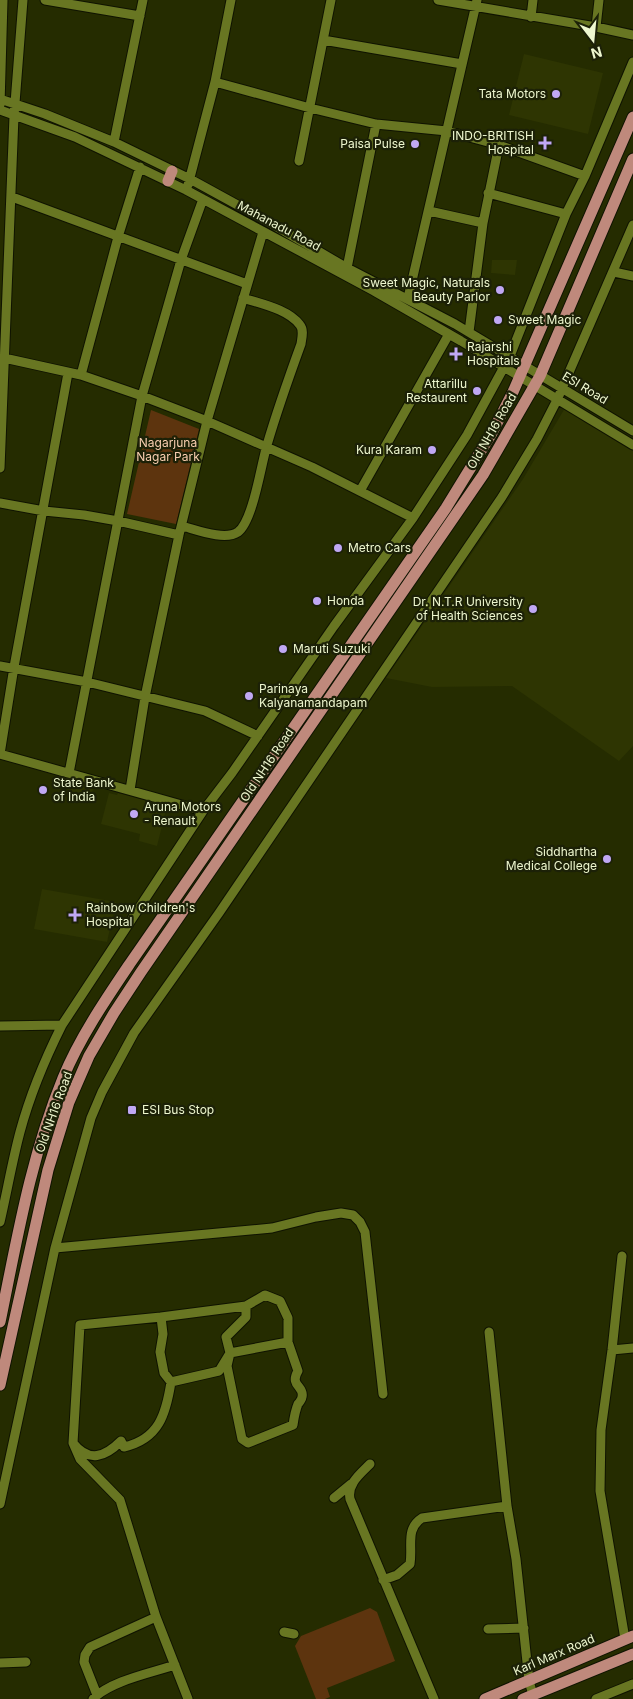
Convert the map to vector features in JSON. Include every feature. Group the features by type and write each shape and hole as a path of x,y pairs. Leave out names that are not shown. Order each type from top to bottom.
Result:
{"main road":[{"name":"Old NH16 Road","path":"0,1322 37,1152 64,1076 85,1035 131,962 446,508 492,433 522,372 633,117"},
{"name":"Old NH16 Road","path":"0,1385 48,1170 69,1102 89,1056 141,972 483,475 537,381 633,160"},
{"name":"Karl Marx Road","path":"485,1699 629,1637"},
{"path":"528,1697 633,1654"}],"street":[{"path":"0,105 3,0"},
{"path":"0,468 14,116 23,0"},
{"path":"45,0 140,16"},
{"path":"114,142 143,0"},
{"path":"186,190 215,82 231,0"},
{"path":"299,161 331,0"},
{"path":"438,0 476,4 531,17 596,27 633,36"},
{"path":"531,17 533,0"},
{"path":"596,27 599,0"},
{"path":"408,298 476,4"},
{"path":"322,40 462,64"},
{"path":"0,1222 28,1105 46,1058 62,1025 203,811 413,518 467,435 510,356 566,214 585,176 633,62"},
{"path":"215,82 376,124 447,131 499,145 585,176"},
{"name":"Mahanadu Road","path":"0,99 114,142 170,176 186,190 374,291 504,367 522,372 537,381"},
{"name":"Mahanadu Road","path":"0,110 75,136 140,167 190,180 272,224 347,268 408,298 469,332 510,356 522,372"},
{"path":"347,268 376,124"},
{"path":"469,332 483,223 499,145"},
{"path":"81,376 118,237 140,167"},
{"path":"488,194 566,214"},
{"path":"12,198 247,284"},
{"path":"69,773 142,396 181,260 203,199"},
{"path":"429,211 483,223"},
{"path":"0,1504 55,1248 91,1118 102,1092 134,1033 502,497 537,439 557,400 633,225"},
{"path":"130,790 145,696 179,535 207,421 264,232"},
{"path":"614,272 633,276"},
{"path":"182,526 225,536 238,532 243,526 250,509 266,446 301,344 303,332 300,325 284,313 243,298"},
{"path":"360,491 449,334"},
{"path":"4,358 81,376 142,396 207,421 266,446 413,518"},
{"path":"68,373 14,667 0,754 203,811"},
{"name":"ESI Road","path":"537,381 562,388 633,431"},
{"name":"ESI Road","path":"537,381 557,400 633,445"},
{"path":"0,503 118,521 179,535"},
{"path":"0,666 14,667 87,682 205,711 258,736"},
{"path":"0,1026 62,1025"},
{"path":"55,1248 272,1228 316,1217 341,1213 353,1215 360,1222 365,1232 383,1394"},
{"path":"622,1256 601,1430 600,1491 629,1637"},
{"path":"188,1699 156,1617 120,1500 80,1459 74,1442 80,1325 246,1306 265,1295 280,1300 288,1318 288,1342 298,1371 295,1377 296,1385 302,1390 302,1398 298,1404 293,1425 248,1443 242,1439 227,1366 230,1353 226,1338 246,1317 246,1306"},
{"path":"161,1317 163,1334 160,1352 164,1373 171,1382"},
{"path":"489,1332 507,1506 516,1559 524,1628 529,1681 528,1697"},
{"path":"171,1382 219,1371 230,1353 288,1342"},
{"path":"612,1350 633,1348"},
{"path":"74,1442 79,1450 86,1455 100,1456 114,1448 121,1441 124,1446 136,1444 148,1438 163,1417 171,1382"},
{"path":"334,1498 352,1484 370,1464"},
{"path":"352,1484 349,1492 350,1499 434,1699"},
{"path":"383,1580 397,1575 410,1564 412,1528 416,1522 431,1516 507,1506"},
{"path":"156,1617 90,1647 85,1654 84,1662 95,1697 118,1684 175,1665"},
{"path":"488,1629 524,1628"},
{"path":"284,1632 294,1634"},
{"path":"0,1663 26,1662"},
{"path":"596,1699 633,1684"}],"shaded area":[{"name":"Tata Motors","path":"524,54 603,73 588,134 509,115"},
{"path":"492,260 517,260 515,275 491,273"},
{"name":"Dr. N.T.R University of Health Sciences","path":"565,408 633,442 633,746 619,761 512,686 432,687 386,678 523,479"},
{"path":"70,776 94,780 91,803 66,800"},
{"name":"Aruna Motors - Renault","path":"109,793 117,795 118,793 167,806 157,846 139,841 140,834 101,824"},
{"name":"Rainbow Children's Hospital","path":"42,889 116,902 107,942 34,929"}],"green space":[{"name":"Nagarjuna Nagar Park","path":"151,410 199,429 176,524 127,514"},
{"path":"370,1608 377,1612 395,1661 327,1688 330,1697 316,1699 295,1646 301,1636"}],"place":[{"name":"Tata Motors","path":"556,94"},
{"name":"INDO-BRITISH Hospital","path":"545,143"},
{"name":"Paisa Pulse","path":"415,144"},
{"name":"Sweet Magic, Naturals Beauty Parlor","path":"500,290"},
{"name":"Sweet Magic","path":"498,320"},
{"name":"Rajarshi Hospitals","path":"456,354"},
{"name":"Attarillu Restaurent","path":"477,391"},
{"name":"Kura Karam","path":"432,450"},
{"name":"Metro Cars","path":"338,548"},
{"name":"Honda","path":"317,601"},
{"name":"Dr. N.T.R University of Health Sciences","path":"533,609"},
{"name":"Maruti Suzuki","path":"283,649"},
{"name":"Parinaya Kalyanamandapam","path":"249,696"},
{"name":"State Bank of India","path":"43,790"},
{"name":"Aruna Motors - Renault","path":"134,814"},
{"name":"Siddhartha Medical College","path":"607,859"},
{"name":"Rainbow Children's Hospital","path":"75,915"},
{"name":"ESI Bus Stop","path":"132,1110"}]}
